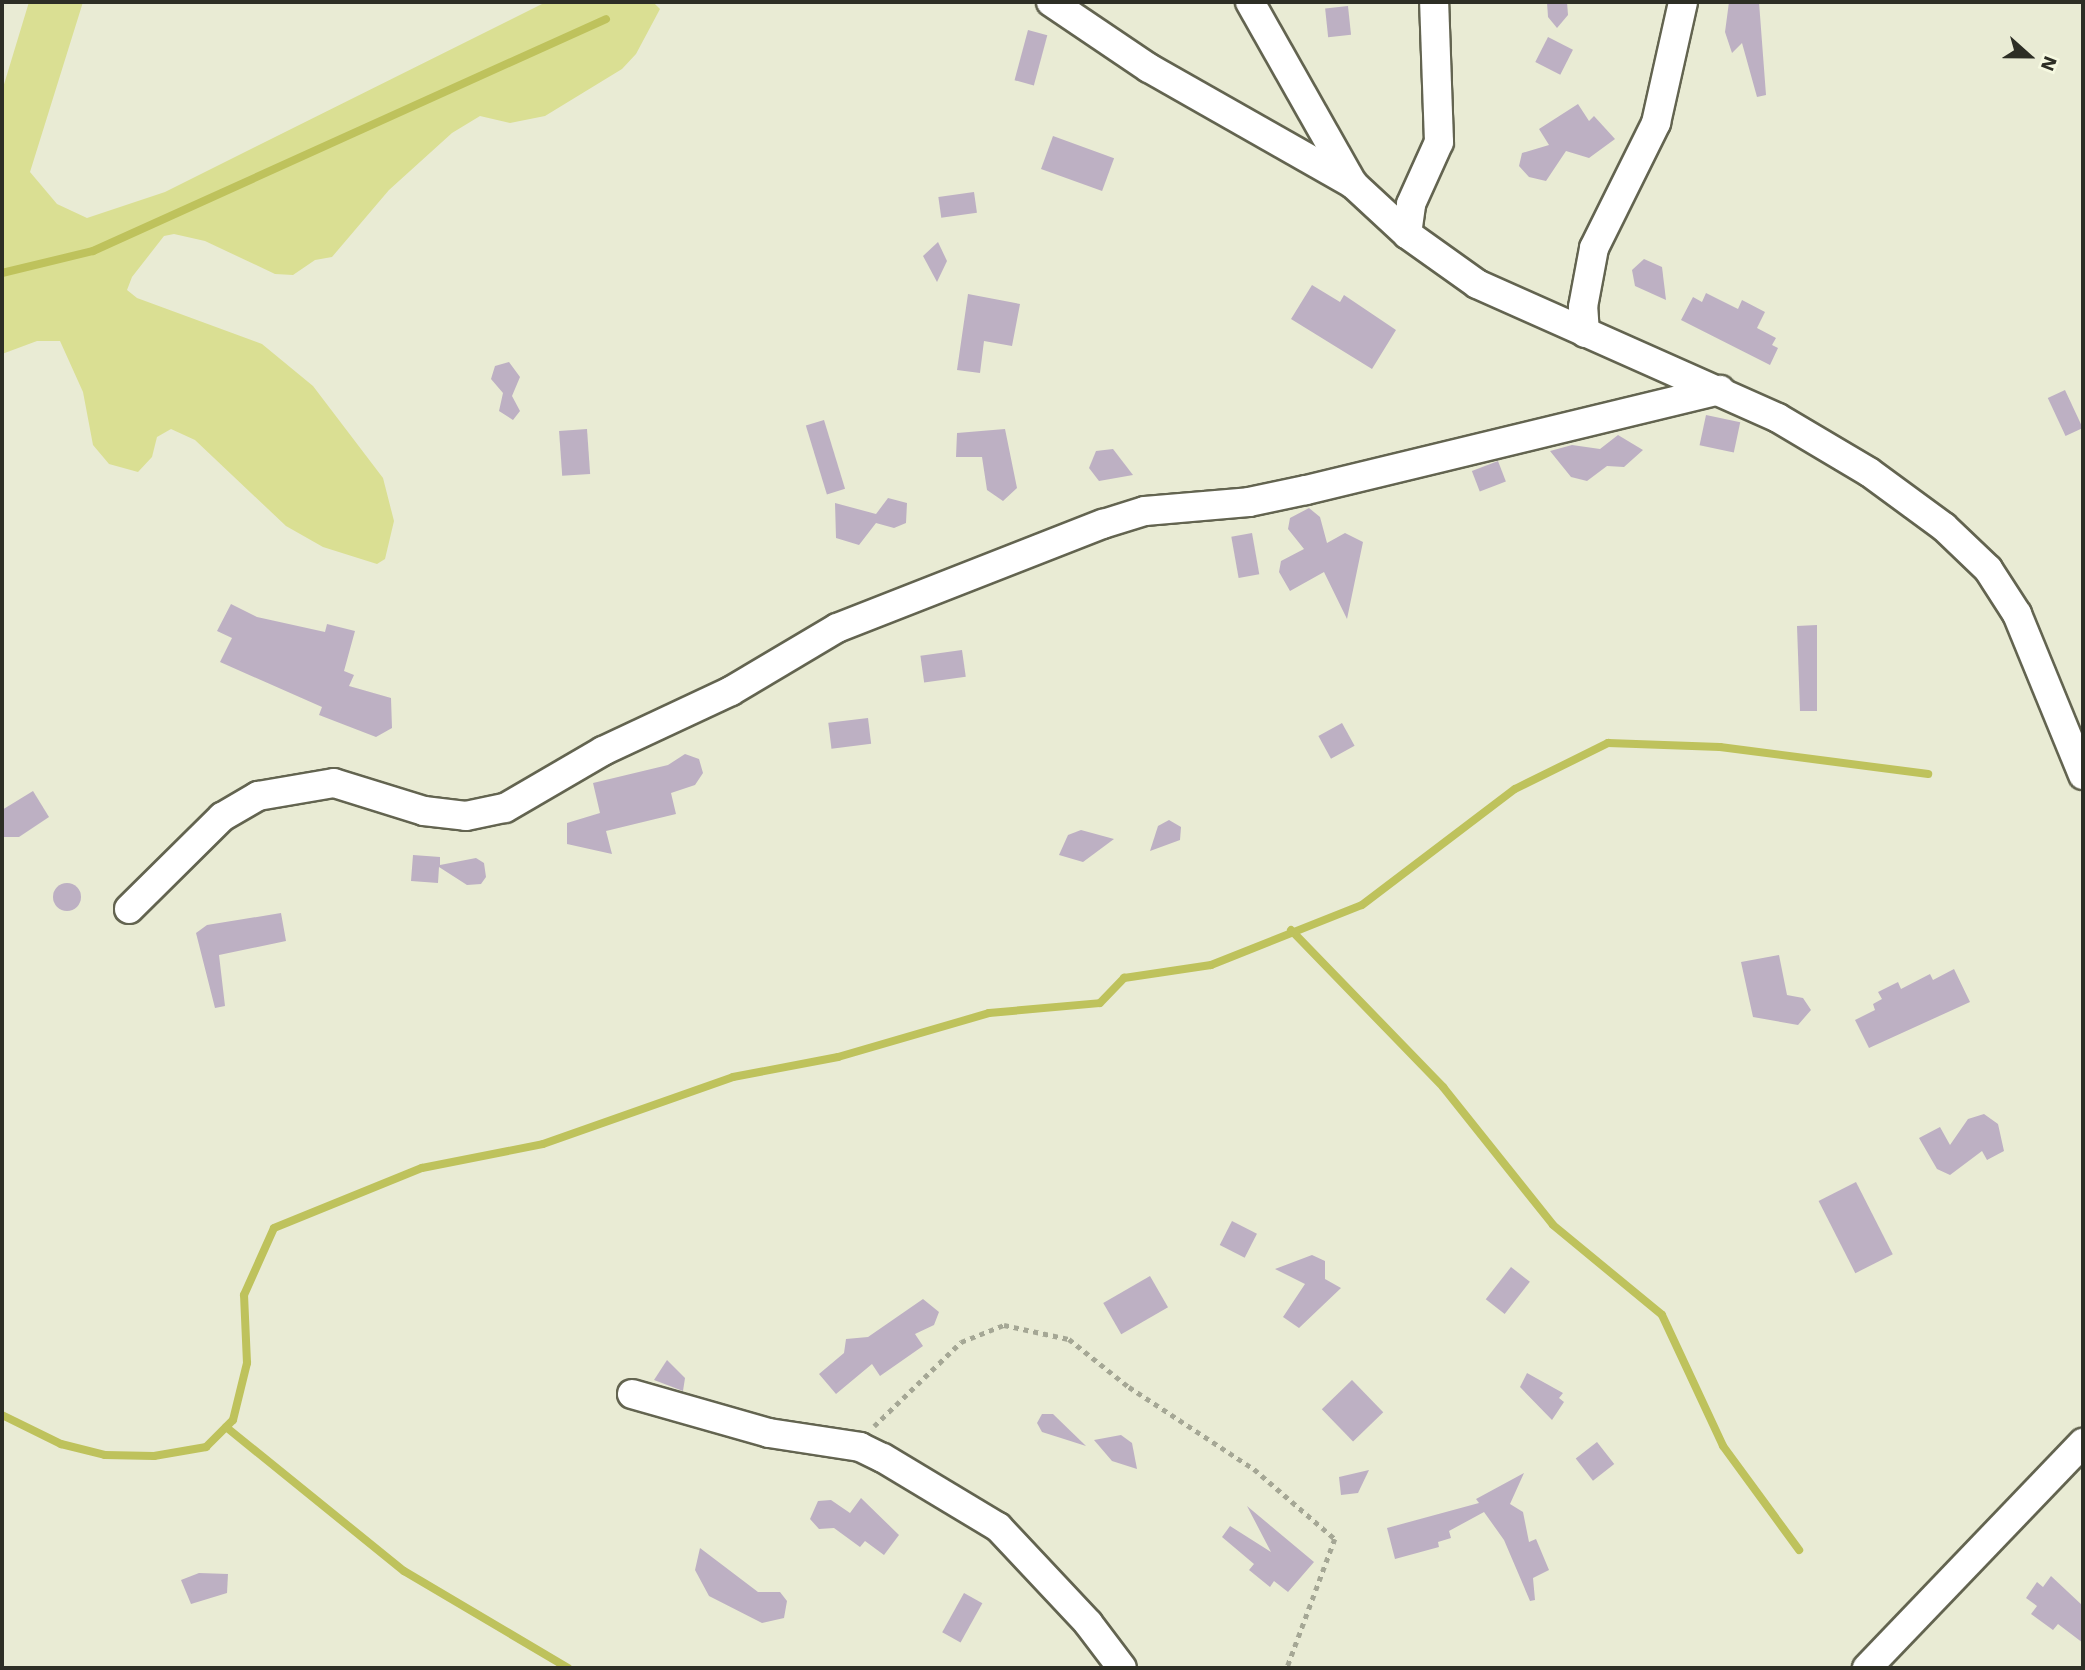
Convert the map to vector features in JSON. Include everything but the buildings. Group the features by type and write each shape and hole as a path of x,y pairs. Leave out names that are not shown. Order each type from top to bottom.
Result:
{"street":[{"path":"1051,2 1149,68 1353,184 1407,234 1477,284 1720,390 1869,472 1944,527 1988,569 2050,683 2083,775"},
{"path":"1250,2 1353,184"},
{"path":"1407,234 1411,204 1439,142 1434,2"},
{"path":"1585,333 1583,307 1594,248 1656,122 1683,2"},
{"path":"129,909 222,817 258,796 334,783 424,811 466,816 505,808 603,751 731,691 837,628 1103,524 1145,511 1250,502 1306,490 1720,390"},
{"path":"632,1394 769,1433 849,1445 883,1458 998,1527 1088,1623 1122,1668"},
{"path":"1867,1668 2083,1443"}],"path":[{"path":"849,1445 905,1402 961,1342 1004,1325 1069,1339 1129,1387 1254,1469 1335,1539 1287,1668"}],"green space":[{"path":"29,2 83,2 30,172 57,204 87,218 165,192 546,2 653,2 660,9 636,54 622,69 545,116 510,123 480,116 452,133 389,190 332,257 315,260 293,275 275,274 205,241 174,234 164,236 132,277 127,290 137,298 262,344 313,386 383,478 394,521 385,559 377,564 323,547 286,526 195,440 171,429 157,437 152,457 138,472 109,464 93,445 83,392 60,341 37,341 2,354 2,91"}],"waterway":[{"path":"2,273 93,251 606,19"},
{"path":"2,1415 61,1444 105,1455 154,1456 206,1447 233,1420 247,1363 244,1295 274,1228 422,1168 543,1144 733,1077 838,1057 989,1013 1100,1003 1124,978 1211,965 1362,905 1515,789 1608,743 1720,747 1928,774"},
{"path":"1291,930 1443,1087 1553,1225 1662,1315 1723,1446 1799,1550"},
{"path":"226,1427 404,1571 568,1668"}]}
